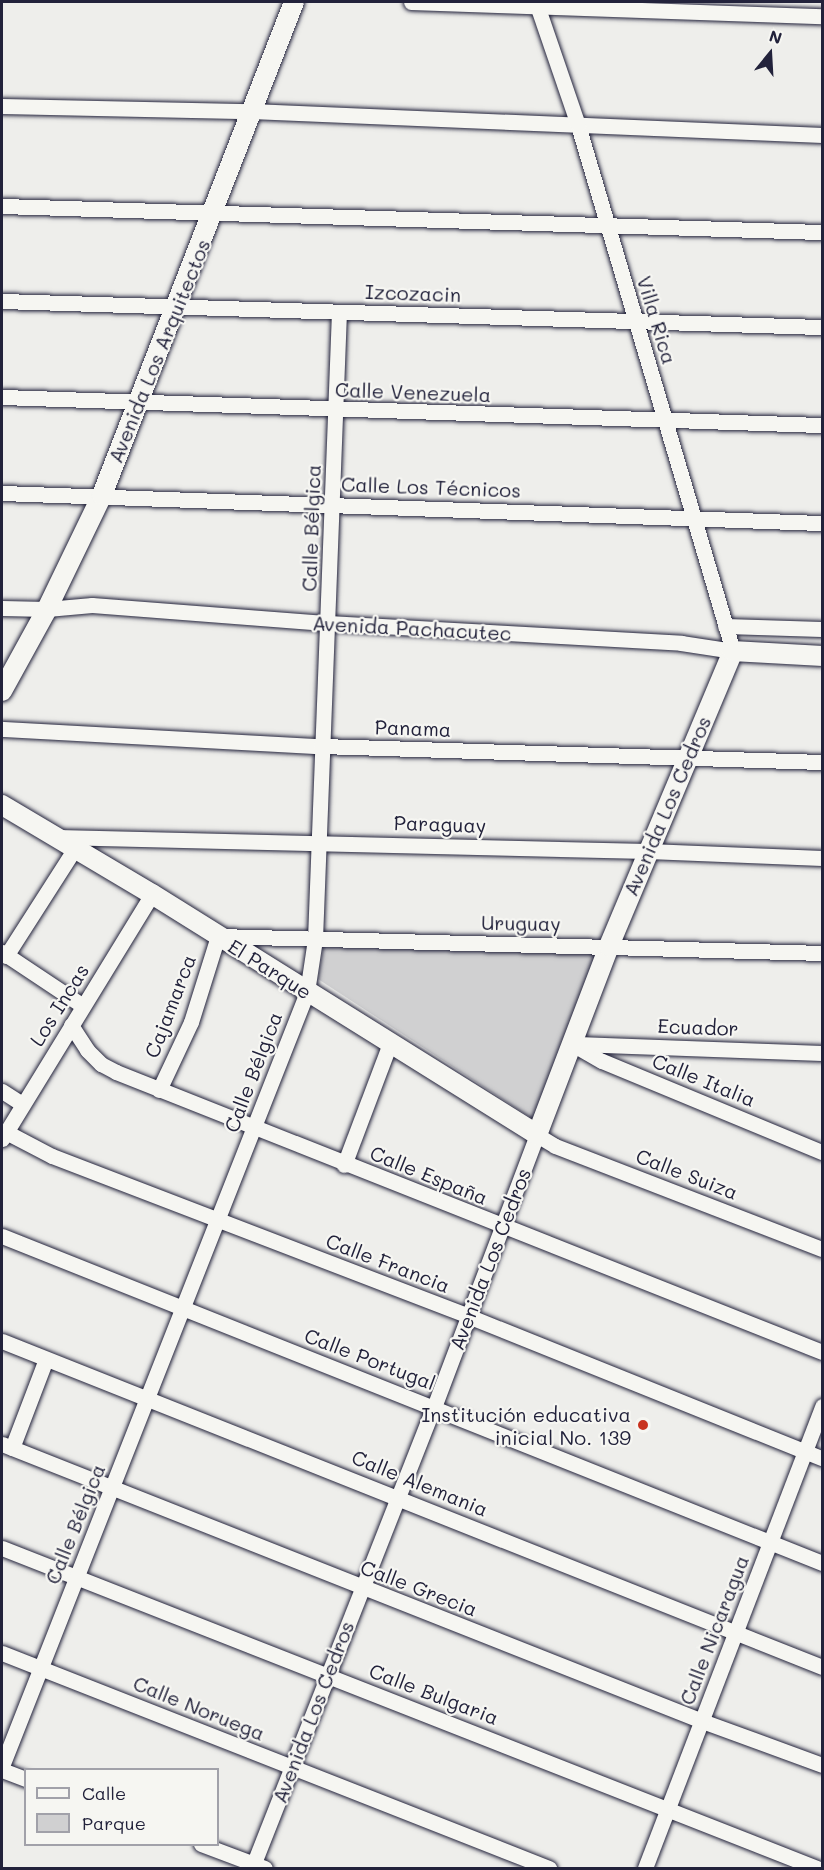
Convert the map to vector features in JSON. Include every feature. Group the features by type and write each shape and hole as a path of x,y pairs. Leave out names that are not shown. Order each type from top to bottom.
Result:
{"main road":[{"name":"Avenida Los Arquitectos","path":"2,691 47,609 102,495 214,214 294,2"},
{"name":"Avenida Pachacutec","path":"733,651 822,656"},
{"name":"Avenida Los Cedros","path":"537,1135 609,946 733,651"},
{"name":"El Parque","path":"2,805 152,894 537,1135"}],"street":[{"path":"411,2 537,4 822,16"},
{"name":"Villa Rica","path":"537,4 578,125 733,651"},
{"path":"2,106 251,111 822,135"},
{"path":"2,206 822,232"},
{"name":"Izcozacin","path":"2,301 822,327"},
{"name":"Calle Bélgica","path":"2,1768 307,992 315,939 321,746 334,504 339,312"},
{"name":"Calle Venezuela","path":"2,397 822,425"},
{"name":"Calle Los Técnicos","path":"2,493 822,523"},
{"name":"Avenida Pachacutec","path":"2,608 47,609 93,605 328,623 681,643 733,651"},
{"path":"725,626 822,629"},
{"name":"Panama","path":"2,729 321,746 822,762"},
{"name":"Paraguay","path":"57,837 648,851 822,858"},
{"path":"75,848 4,954 83,1006"},
{"name":"Los Incas","path":"4,1136 152,894"},
{"name":"Uruguay","path":"218,936 822,953"},
{"name":"Cajamarca","path":"159,1090 191,1022 218,936"},
{"name":"Calle España","path":"71,1025 87,1050 101,1064 159,1090 822,1352"},
{"path":"344,1165 390,1043"},
{"name":"Ecuador","path":"572,1044 822,1053"},
{"name":"Calle Italia","path":"572,1044 602,1061 822,1152"},
{"path":"2,1091 22,1104"},
{"name":"Avenida Los Cedros","path":"257,1867 326,1674 434,1407 537,1135"},
{"name":"Calle Suiza","path":"537,1135 555,1146 822,1249"},
{"name":"Calle Francia","path":"4,1136 468,1316 822,1458"},
{"name":"Calle Portugal","path":"2,1236 822,1563"},
{"name":"Calle Alemania","path":"2,1341 822,1667"},
{"path":"7,1446 46,1359"},
{"name":"Calle Nicaragua","path":"645,1869 822,1406"},
{"name":"Calle Grecia","path":"7,1446 362,1588 702,1721 822,1765"},
{"name":"Calle Bulgaria","path":"2,1548 817,1869"},
{"name":"Calle Noruega","path":"2,1653 549,1869"},
{"path":"2,1768 24,1778"},
{"path":"204,1846 257,1867"}],"green space":[{"path":"324,943 600,953 533,1119 318,979"}],"place":[{"name":"Institución educativa inicial No. 139","path":"643,1425"}]}
